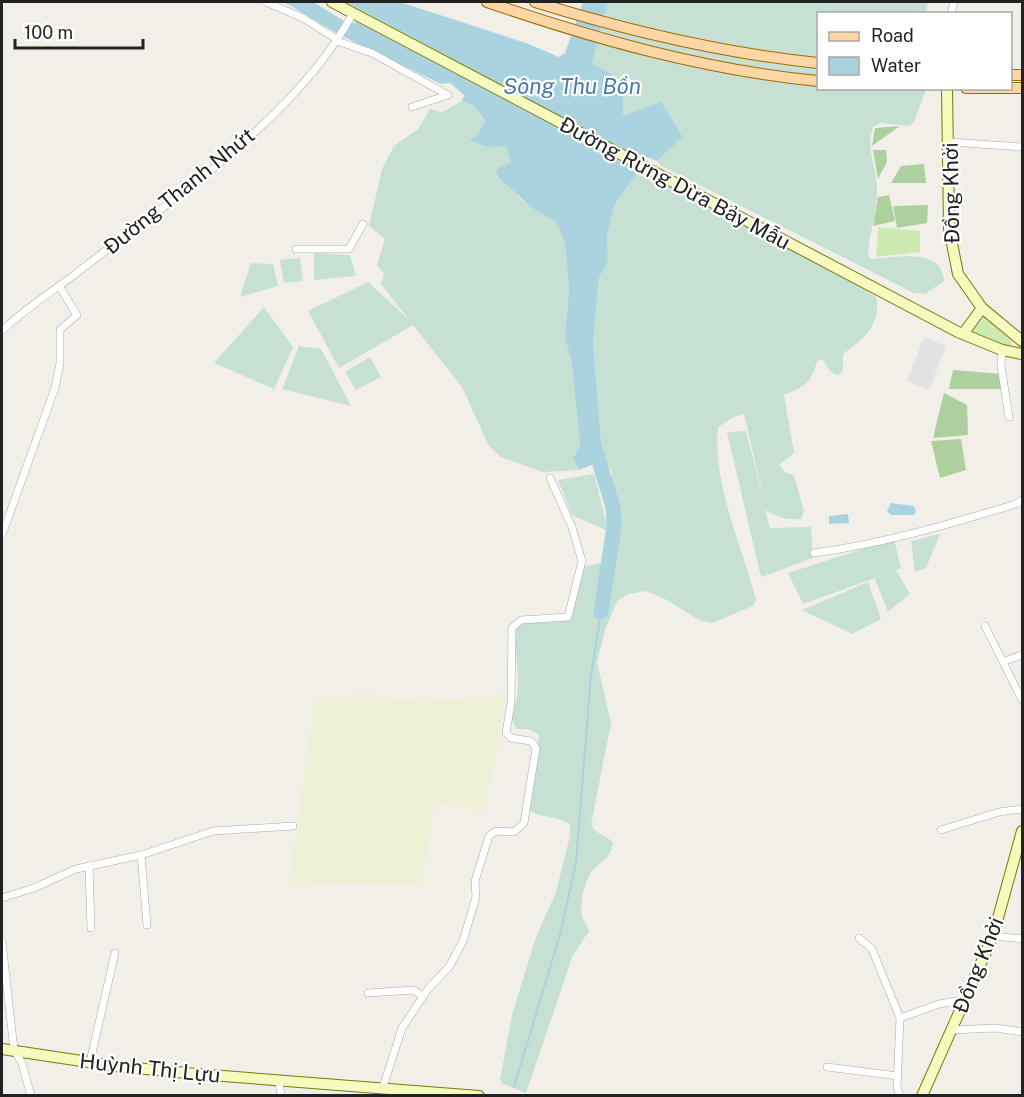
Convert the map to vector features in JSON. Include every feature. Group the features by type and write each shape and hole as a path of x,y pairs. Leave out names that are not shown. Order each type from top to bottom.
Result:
{"main road":[{"path":"487,2 562,28 694,62 817,81"},
{"path":"535,2 605,23 701,47 817,63"}],"street":[{"path":"266,2 372,53 448,95 412,107"},
{"name":"Đường Rừng Dừa Bảy Mẫu","path":"332,2 352,15 963,334 1002,350 1023,354"},
{"name":"Đường Thanh Nhứt","path":"2,331 227,156 279,108 339,39 352,15"},
{"name":"Đồng Khởi","path":"947,90 952,252 958,274 982,308 1023,341"},
{"path":"950,142 1023,147"},
{"path":"296,249 349,249 363,224"},
{"path":"2,535 57,378 61,351 60,330 77,315 59,286"},
{"path":"963,334 982,308"},
{"path":"1002,350 1001,366 1009,417"},
{"path":"383,1087 397,1037 423,997 449,967 463,942 476,897 475,881 489,836 496,831 514,832 524,823 536,748 531,741 511,738 506,734 511,703 512,627 521,620 568,617 582,563 572,527 550,478"},
{"path":"814,552 867,545 951,523 1023,500"},
{"path":"985,626 1023,700"},
{"path":"1004,661 1023,655"},
{"path":"941,830 999,812 1023,809"},
{"path":"2,898 89,866 141,855 213,831 293,826"},
{"name":"Đồng Khởi","path":"922,1095 993,936 1022,835"},
{"path":"141,855 147,925"},
{"path":"89,866 91,928"},
{"path":"993,936 1023,939"},
{"path":"859,938 872,950 900,1018 898,1076 900,1095"},
{"path":"2,942 6,997 14,1050 22,1064 31,1095"},
{"path":"90,1062 115,953"},
{"path":"368,993 414,990 423,997"},
{"path":"900,1018 939,1004 963,1000"},
{"path":"951,1030 996,1028 1023,1032"},
{"name":"Huỳnh Thị Lựu","path":"2,1049 90,1062 279,1081 479,1095"},
{"path":"827,1067 898,1076"},
{"path":"279,1081 281,1095"}],"green space":[{"path":"608,2 928,2 926,12 817,12 817,90 926,90 914,122 909,126 881,123 873,127 870,144 877,183 877,199 868,252 870,259 903,256 925,258 934,262 941,270 944,281 925,294 914,293 662,166 657,161 683,137 661,103 623,116 623,87 610,73 592,64"},
{"path":"462,101 474,106 485,122 478,134 470,139 488,147 506,145 511,157 508,186 523,201 556,222 565,244 569,289 565,337 572,365 580,446 573,458 579,470 542,472 501,457 489,446 462,387 413,325 339,368 308,311 368,282 409,320 381,284 384,274 377,265 385,239 369,226 382,169 394,146 418,129 430,109 442,112"},
{"path":"900,126 872,146 875,128"},
{"path":"873,150 886,150 887,162 878,179"},
{"path":"924,164 926,183 891,183 901,166"},
{"path":"639,170 862,288 876,297 877,307 873,323 864,337 843,354 843,372 837,375 830,371 822,359 817,361 806,383 784,395 794,453 779,465 786,473 794,475 804,511 801,519 796,519 782,518 765,510 770,528 811,527 813,558 761,577 727,432 746,431 765,504 744,414 718,427 718,449 724,493 756,599 753,606 712,623 701,621 665,599 646,591 628,594 617,601 605,630 597,662 611,723 591,825 613,843 608,855 591,873 586,884 582,909 589,931 573,955 526,1093 503,1084 500,1080 512,1015 536,937 556,892 570,836 570,825 529,810 539,735 528,729 517,729 510,718 518,685 515,625 520,618 567,617 581,567 613,561 619,510 611,481 612,473 602,453 593,342 599,278 608,261 607,234 615,204"},
{"path":"889,195 895,221 873,226 878,197"},
{"path":"928,205 927,223 897,228 893,206"},
{"path":"878,227 920,231 920,252 876,257"},
{"path":"314,253 350,255 356,276 314,280"},
{"path":"300,258 303,281 284,283 280,260"},
{"path":"251,263 273,264 278,286 240,297"},
{"path":"264,307 293,347 274,389 214,363"},
{"path":"984,317 1013,342 1009,348 971,332"},
{"path":"299,346 321,349 351,406 282,389"},
{"path":"370,357 381,377 356,390 345,372"},
{"path":"953,370 1001,374 1002,389 949,389"},
{"path":"944,393 967,405 968,435 933,438"},
{"path":"961,439 966,470 940,478 931,441"},
{"path":"594,474 608,531 572,515 558,480"},
{"path":"940,534 926,568 915,572 911,541"},
{"path":"894,539 901,568 896,570 910,594 888,612 875,579 889,573 803,604 788,573"},
{"path":"868,582 881,619 852,634 802,610"},
{"path":"370,693 405,701 430,702 505,694 497,751 484,811 435,804 422,885 333,883 288,888 313,707 316,701 325,698"}],"shaded area":[{"path":"924,337 946,346 929,390 907,381"}],"water":[{"path":"284,2 313,2 349,24 357,22 639,170 615,204 607,234 608,261 599,278 593,342 602,453 599,462 579,470 573,458 580,446 572,365 565,337 569,289 565,244 556,222 531,207 496,173 499,168 511,163 506,146 488,147 469,140 478,134 485,121 474,106 462,101 464,95 450,83 441,84 342,36"},
{"name":"Sông Thu Bồn","path":"346,2 400,2 526,43 559,57 565,53 583,2 608,2 592,64 610,73 623,87 623,116 661,102 683,137 657,161 647,157 642,159"},
{"path":"891,503 914,506 916,512 914,515 891,515 887,511"},
{"path":"848,514 849,523 829,524 829,516"}],"waterway":[{"path":"594,445 613,507 614,527 601,612"},
{"path":"514,1087 561,931 576,862 591,675 601,612"}]}
